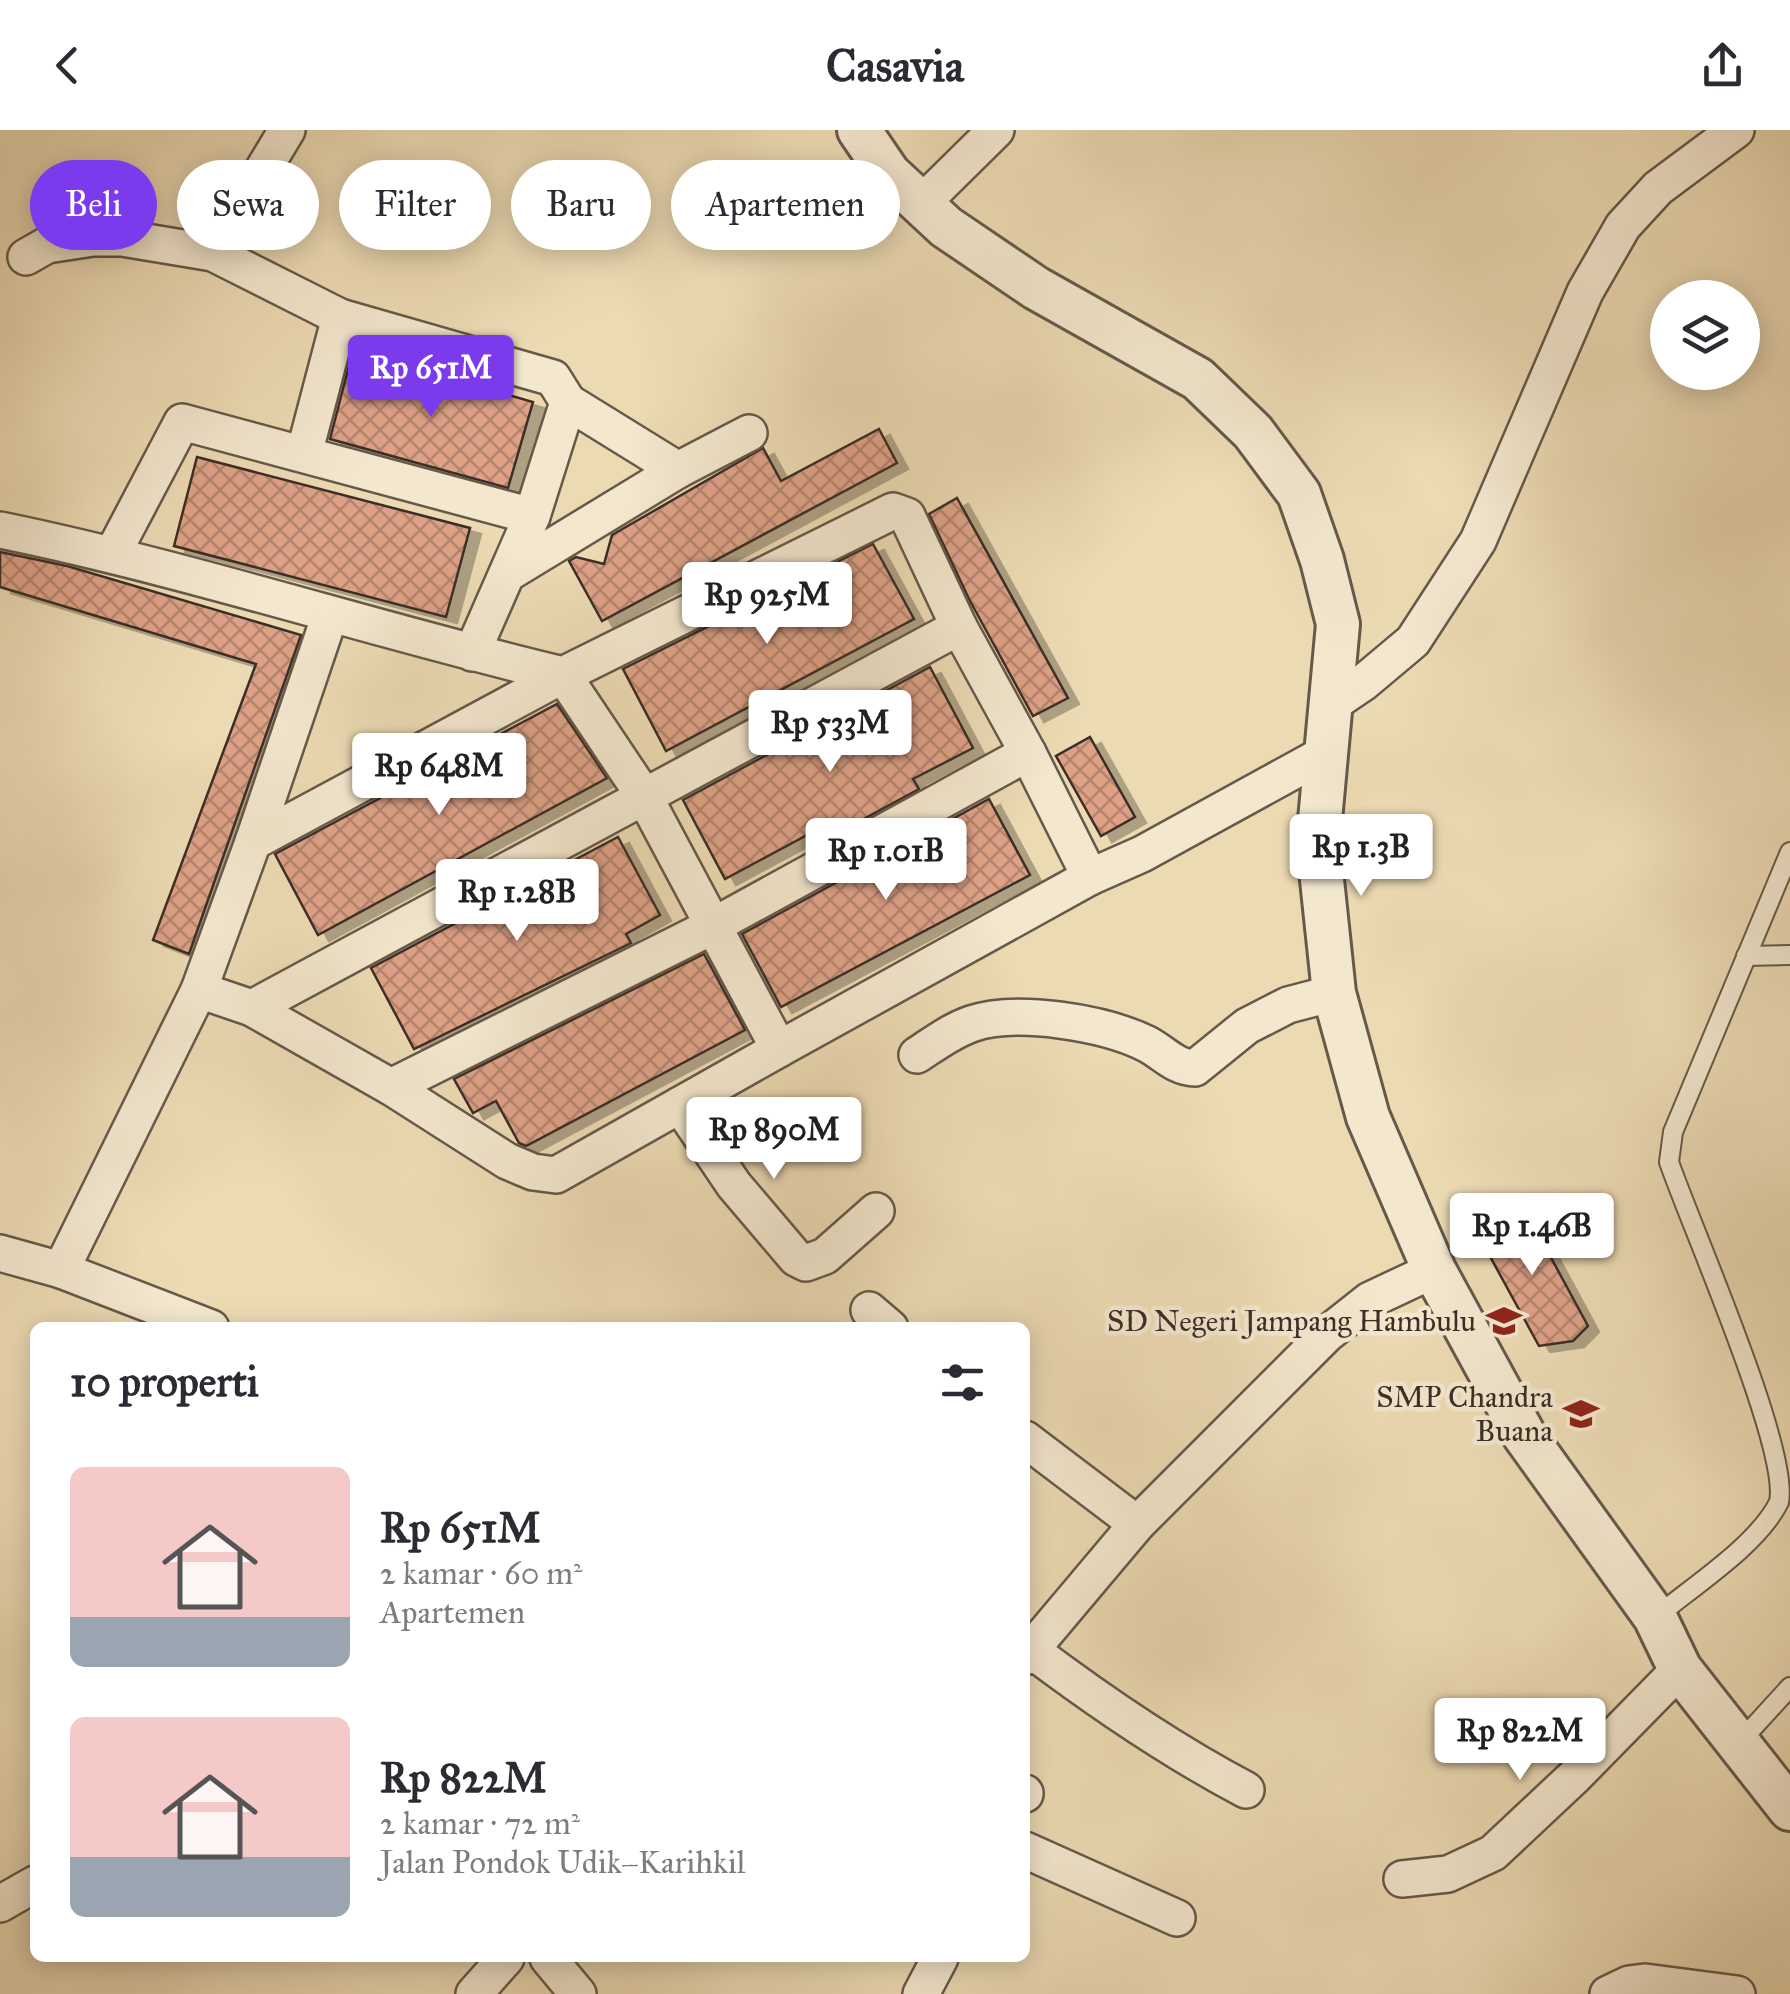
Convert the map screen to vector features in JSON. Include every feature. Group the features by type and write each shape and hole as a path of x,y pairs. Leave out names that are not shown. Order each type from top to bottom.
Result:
{"street":[{"path":"213,253 286,130"},
{"path":"859,130 889,174 946,227 1036,288 1198,379 1254,432 1299,494 1322,560 1338,624 1318,842 1334,992 1368,1118 1434,1270 1524,1435 1655,1617 1680,1669 1790,1809"},
{"path":"922,204 996,130"},
{"path":"1329,706 1364,683 1413,640 1478,541 1585,292 1623,226 1658,188 1736,130"},
{"path":"26,257 48,245 93,238 122,238 213,253 340,317 553,378 568,402 678,470"},
{"path":"304,454 340,317"},
{"path":"472,653 532,516 568,402"},
{"path":"113,553 182,422 532,516"},
{"path":"507,574 678,470 749,432"},
{"path":"253,842 562,676 893,511 908,516 958,627 1028,753 1090,877"},
{"path":"0,530 113,553 562,676 644,796 779,1048"},
{"path":"61,1270 200,990 330,615"},
{"path":"252,1008 958,627"},
{"path":"391,1087 711,927 1028,753"},
{"path":"200,990 252,1008 391,1087 507,1161 534,1172 556,1174 1090,877 1142,854 1326,753"},
{"path":"916,1055 972,1024 998,1018 1067,1022 1106,1030 1146,1044 1182,1067 1196,1068 1247,1026 1288,1005 1334,992"},
{"path":"680,1105 734,1185 796,1258 806,1263 825,1256 876,1211"},
{"path":"0,1252 61,1270 196,1322"},
{"path":"1030,1651 1137,1524 1348,1315 1434,1270"},
{"path":"1030,1443 1137,1524"},
{"path":"1030,1654 1182,1757 1246,1790"},
{"path":"1402,1879 1448,1874 1493,1853 1680,1669"},
{"path":"1030,1852 1177,1918"},
{"path":"0,1904 30,1887"},
{"path":"474,1994 502,1962"},
{"path":"551,1962 578,1994"},
{"path":"921,1994 938,1962"},
{"path":"1608,1994 1645,1982 1737,1994"}],"lane":[{"path":"1655,1617 1734,1553 1767,1520 1781,1499 1784,1479 1766,1395 1669,1162 1672,1132 1790,852"},
{"path":"1746,956 1790,955"},
{"path":"1738,1744 1790,1687"}],"building":[{"path":"353,350 533,402 508,488 330,439"},
{"path":"879,429 897,463 602,621 569,561 576,557 604,564 612,535 763,448 781,481"},
{"path":"197,457 470,528 446,617 174,546"},
{"path":"957,498 1068,698 1033,716 970,601 929,514"},
{"path":"873,544 914,619 666,751 623,669"},
{"path":"0,552 67,566 301,635 189,954 153,940 256,664 0,587"},
{"path":"930,667 973,748 913,779 919,789 832,836 826,825 725,879 683,800"},
{"path":"557,704 607,778 318,935 275,854"},
{"path":"1090,737 1135,817 1101,836 1056,756"},
{"path":"989,799 1030,875 781,1007 742,934"},
{"path":"618,837 660,915 626,934 631,943 414,1049 371,968"},
{"path":"704,954 745,1030 526,1146 519,1143 496,1101 473,1113 454,1079"},
{"path":"1522,1204 1588,1326 1573,1341 1539,1346 1475,1229"}],"place":[{"name":"SD Negeri Jampang Hambulu","path":"1504,1321"},
{"name":"SMP Chandra Buana","path":"1581,1414"}]}
